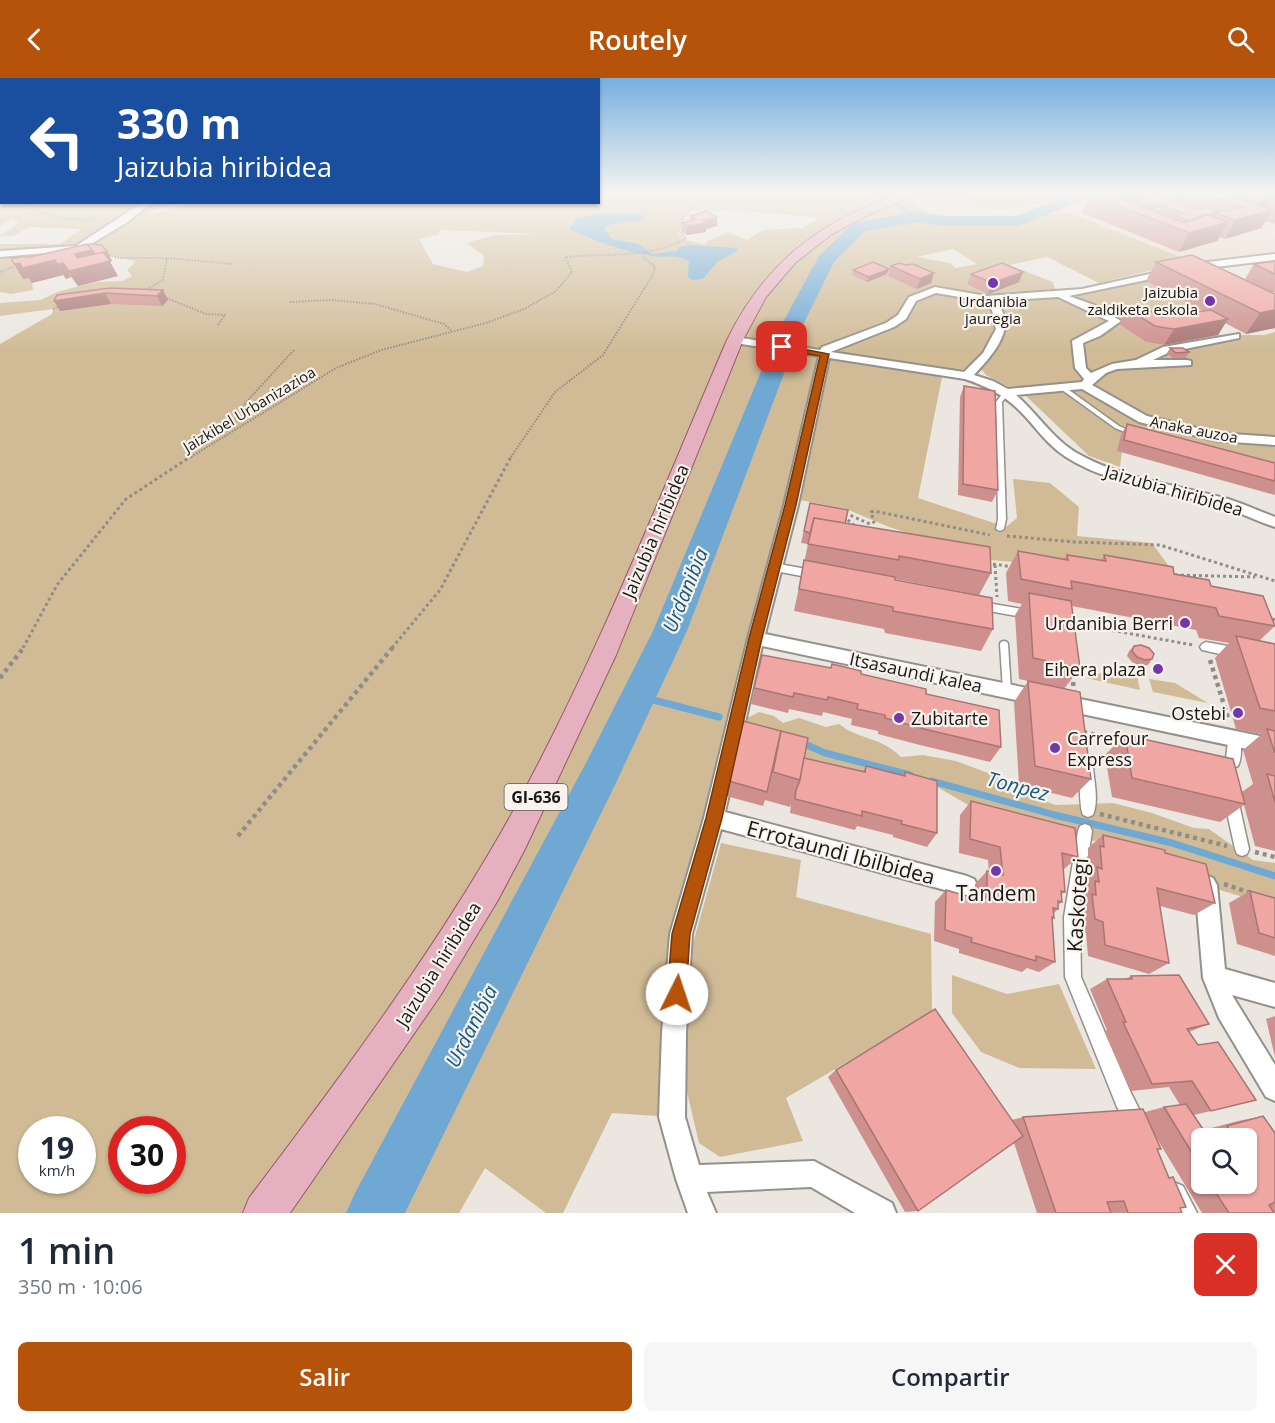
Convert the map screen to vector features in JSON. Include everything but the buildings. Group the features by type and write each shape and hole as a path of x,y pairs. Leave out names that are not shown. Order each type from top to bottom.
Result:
{"main road":[{"name":"GI-636","path":"735,340 758,297 794,256 808,246"},
{"name":"Jaizubia hiribidea","path":"264,1213 375,1064 454,943 512,841 593,681 735,340"}],"street":[{"path":"0,254 81,246"},
{"path":"702,1213 689,1179 672,1117 674,1033 681,934 714,818 756,638 791,505 826,349 890,326 902,317 912,298 935,290 986,300 1053,295 1082,292 1199,266 1275,257"},
{"path":"1053,295 1071,299 1116,321 1096,334 1077,341 1081,368 1087,382"},
{"path":"967,376 988,354 1001,329 997,309 986,300"},
{"name":"Anaka auzoa","path":"1133,364 1167,349 1235,336"},
{"name":"Jaizubia hiribidea","path":"735,340 967,376 989,383 1006,393 1025,409 1049,438 1070,454 1091,465 1117,475 1226,503 1275,522"},
{"name":"Anaka auzoa","path":"1006,393 1087,382 1106,368 1133,364 1187,363"},
{"name":"Anaka auzoa","path":"1087,382 1143,419 1218,437 1275,441"},
{"path":"774,567 833,578"},
{"path":"962,602 1058,620"},
{"name":"Itsasaundi kalea","path":"756,638 1077,706"},
{"path":"1206,647 1252,656"},
{"path":"1082,732 1077,706 1275,747"},
{"path":"1234,738 1233,762 1225,765 1242,849"},
{"path":"1084,754 1089,797 1088,810"},
{"name":"Errotaundi Ibilbidea","path":"714,818 967,886"},
{"name":"Kaskotegi","path":"1084,837 1072,917 1073,976 1124,1101 1147,1141"},
{"path":"1205,878 1214,978 1227,1010 1275,1088"},
{"path":"1214,978 1275,995"},
{"path":"689,1179 814,1174 882,1213"},
{"path":"1170,1182 1187,1213"}],"lane":[{"path":"1060,386 1117,427 1139,435"},
{"path":"1000,533 1002,519 999,402 1006,393"},
{"path":"1004,644 1006,691"}],"path":[{"path":"641,255 668,246"},
{"name":"Jaizkibel Urbanizazioa","path":"0,678 21,653 57,585 126,499 234,429 336,368 381,350 486,323 524,309 556,291 572,272 565,257 602,254 641,255"},
{"path":"238,837 440,590 511,457 555,392 603,354 652,276 655,267 641,255"},
{"path":"147,295 138,294 163,280 167,258 232,264"},
{"path":"155,296 164,297 206,314 225,315 218,326"},
{"path":"290,302 331,300 375,304 444,324 453,332"},
{"path":"53,309 64,304"},
{"path":"234,429 237,412 294,350"},
{"path":"856,527 840,513 849,514 873,524 871,512 884,512 993,535"},
{"path":"1000,533 1075,542 1160,545 1275,581"},
{"path":"984,563 1016,567"},
{"path":"995,565 997,609"},
{"path":"1171,575 1259,577"},
{"path":"1263,616 1274,618 1275,624"},
{"path":"1058,620 1206,647 1234,738"},
{"path":"1071,665 1077,706"},
{"path":"1082,732 1126,742"},
{"path":"1088,810 1242,849"},
{"path":"1205,878 1257,895"}],"shaded area":[{"path":"0,246 423,246 433,264 467,272 483,266 484,256 471,246 1152,246 1190,261 1099,283 1047,257 1009,265 1053,282 1055,289 1075,296 1146,281 1223,322 1120,324 1146,342 1165,345 1218,335 1264,335 1275,332 1275,466 1125,426 1120,467 1089,456 1026,396 986,375 977,364 942,377 918,498 1006,527 1017,518 1013,479 1050,483 1079,507 1077,536 1152,543 1171,569 1159,573 989,560 889,527 846,509 790,498 783,508 762,612 681,934 672,1117 612,1113 563,1213 546,1213 485,1168 459,1213 0,1213 0,344 52,314 53,309 0,316 0,303 40,300 60,291 96,282 122,281 132,276 127,270 136,261 106,255 32,283 33,290 11,294 0,292","holes":["953,249 977,264 955,268 950,263 917,257"]},
{"path":"1152,246 1275,246 1275,252 1232,260 1190,261"},
{"path":"1111,670 1137,676 1140,690 1086,678"},
{"path":"1149,679 1175,683 1208,703 1153,692"},
{"path":"759,712 774,716 783,723 799,718 826,727 839,724 854,733 885,745 901,757 923,755 956,761 1004,779 1026,795 1056,805 1113,803 1152,813 1194,828 1209,829 1253,860 1275,863 1275,907 1220,890 1191,864 1162,851 1062,836 970,806 939,788 848,778 789,752 779,737 751,732 747,718"},
{"path":"721,843 801,860 796,897 931,934 932,1012 786,1098 803,1141 720,1157 699,1143 684,1079 692,947"},
{"path":"952,975 1007,994 1059,984 1096,1069 1019,1068 981,1052 952,1013"}],"water":[{"path":"614,246 642,246 652,254 676,251 684,246 737,248 738,251 718,261 703,279 692,280 688,277 689,261 630,251"}],"waterway":[{"name":"Urdanibia","path":"375,1213 601,773 670,631 789,331 826,260 840,246"},
{"name":"Tonpez","path":"638,696 719,717"},
{"name":"Tonpez","path":"800,742 825,753 910,775"},
{"name":"Tonpez","path":"932,781 1055,815 1172,843 1275,876"}],"place":[{"name":"Urdanibia jauregia","path":"993,283"},
{"name":"Jaizubia zaldiketa eskola","path":"1210,301"},
{"name":"Urdanibia Berri","path":"1185,623"},
{"name":"Eihera plaza","path":"1158,669"},
{"name":"Ostebi","path":"1238,713"},
{"name":"Zubitarte","path":"899,718"},
{"name":"Carrefour Express","path":"1055,748"},
{"name":"Tandem","path":"996,871"}],"route":[{"path":"677,994 681,934 714,818 756,638 791,505 825,354 782,347"}]}
